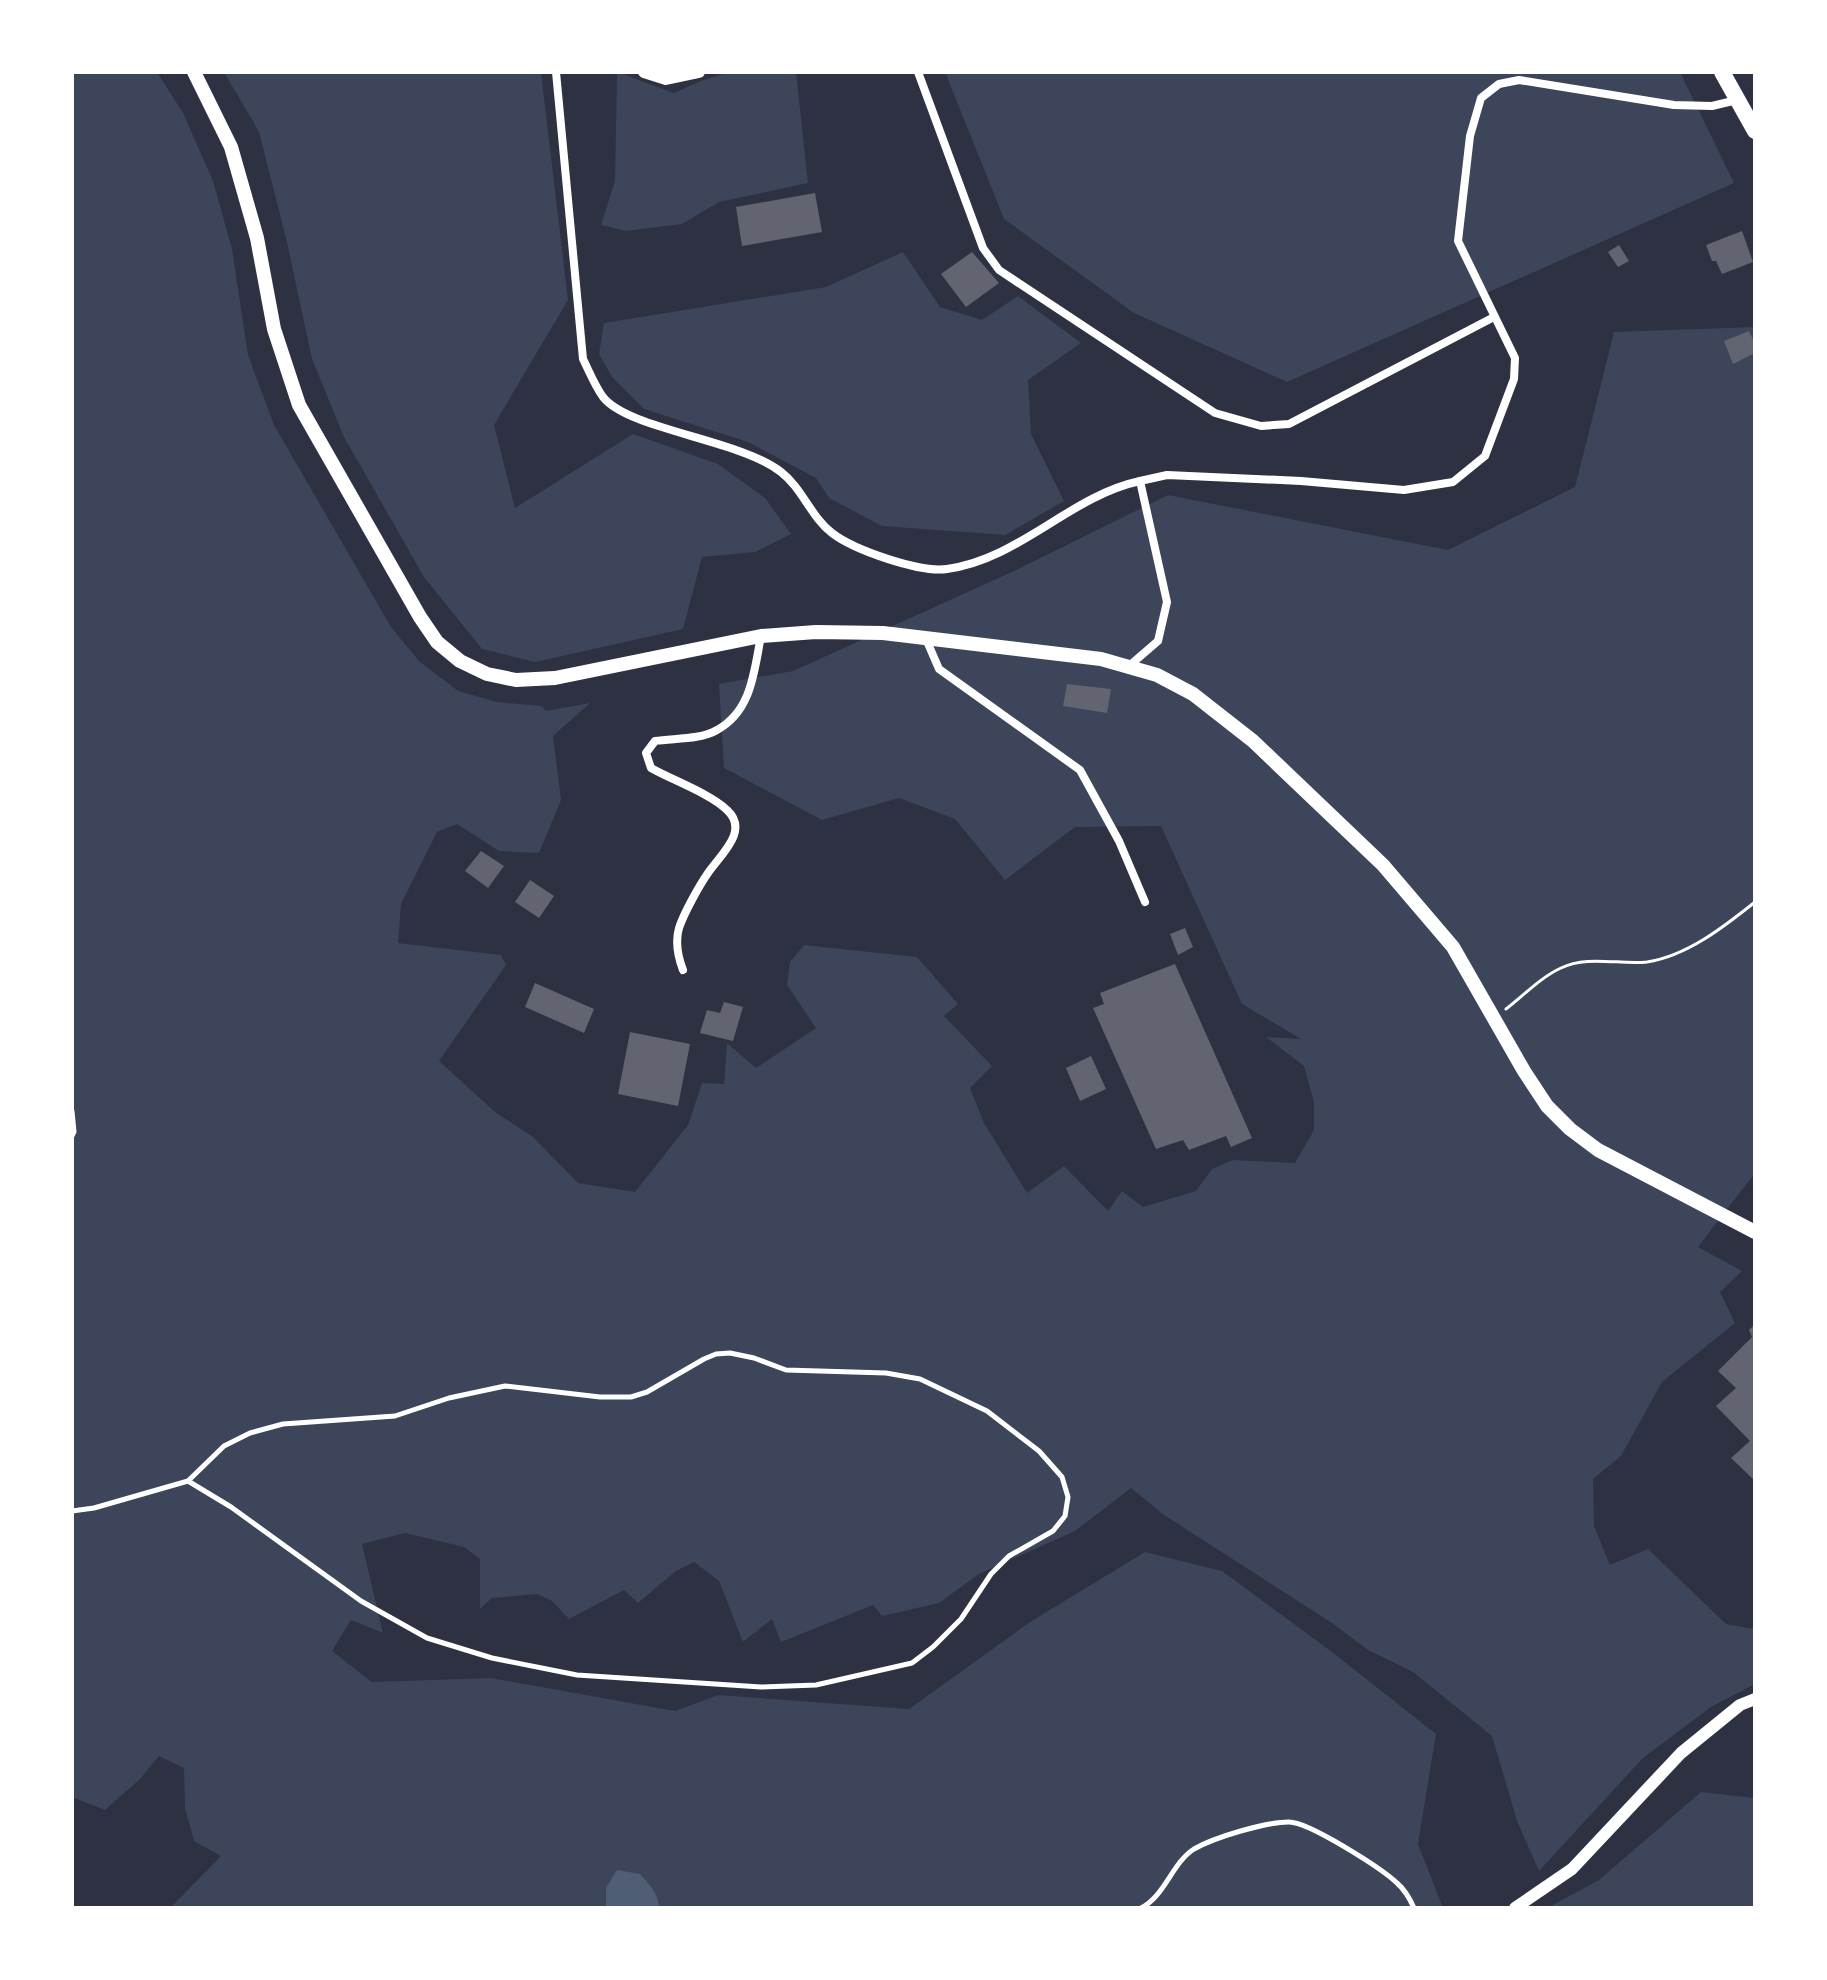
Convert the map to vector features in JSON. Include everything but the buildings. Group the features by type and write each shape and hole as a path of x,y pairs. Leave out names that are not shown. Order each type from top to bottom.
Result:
{"highway":[{"path":"1722,72 1755,131"}],"main road":[{"path":"194,72 231,147 257,238 274,329 299,405 420,617 437,642 460,661 487,674 516,680 568,675 761,636 816,632 883,633 1101,659 1157,675 1193,694 1253,741 1383,865 1453,947 1547,1106 1570,1129 1598,1150 1755,1232"}],"street":[{"path":"556,72 583,359 604,398 631,416 735,448 782,473 832,533 889,560 923,569 947,569 999,554 1114,487 1167,475 1301,481 1404,490 1453,482 1485,456 1514,379 1515,358 1458,241 1470,136 1481,98 1499,84 1519,80 1674,105 1712,106 1737,100"},
{"path":"644,72 666,79 699,72"},
{"path":"918,72 983,248 999,270 1215,413 1261,426 1289,424 1494,317"},
{"path":"1129,666 1158,641 1167,602 1140,481"},
{"path":"683,970 677,952 679,929 708,872 735,837 735,818 710,798 651,768 646,753 655,741 717,731 735,716 747,700 761,636"},
{"path":"926,639 939,669 1080,770 1119,841 1145,902"},
{"path":"1513,1907 1572,1869 1681,1753 1740,1705 1755,1699"}],"lane":[{"path":"72,1111 72,1136"},
{"path":"72,1511 94,1508 188,1481 224,1446 250,1433 283,1424 395,1416 449,1398 505,1386 600,1397 631,1397 647,1392 704,1359 730,1353 786,1370 886,1373 920,1379 987,1411 1039,1451 1062,1477 1068,1497 1065,1516 1053,1531 1009,1556 991,1574 961,1619 912,1663 816,1685 761,1687 577,1675 492,1658 427,1638 361,1601 231,1507 188,1481"},
{"path":"1141,1908 1152,1903 1167,1878 1193,1849 1259,1825 1293,1822 1363,1857 1398,1883 1413,1905"}],"path":[{"path":"1495,1017 1561,968 1584,962 1648,962 1679,952 1732,921 1755,902"}],"shaded area":[{"path":"72,72 157,72 183,113 213,181 232,249 248,355 274,425 391,627 419,661 458,691 497,702 542,706 546,711 590,703 553,736 561,800 539,853 499,851 457,824 437,832 401,904 398,943 501,955 506,965 439,1061 495,1112 533,1137 578,1183 635,1192 688,1125 702,1083 724,1084 727,1043 756,1068 816,1028 787,985 790,962 804,945 917,957 958,1004 944,1016 992,1066 970,1088 984,1123 1027,1193 1064,1166 1108,1211 1122,1191 1143,1207 1196,1191 1212,1169 1233,1160 1295,1163 1314,1130 1314,1102 1304,1066 1266,1037 1301,1039 1242,1004 1161,826 1075,827 1005,880 955,819 899,798 822,820 724,768 719,684 793,671 1014,571 1168,495 1448,550 1575,487 1614,332 1755,327 1755,1173 1698,1247 1742,1271 1720,1292 1735,1323 1662,1382 1621,1456 1593,1479 1594,1526 1610,1565 1648,1549 1726,1624 1755,1629 1755,1684 1711,1707 1643,1758 1539,1871 1517,1821 1492,1736 1413,1672 1368,1650 1332,1623 1164,1515 1131,1488 1075,1531 979,1574 939,1603 882,1616 873,1605 781,1642 772,1619 743,1642 719,1581 694,1562 676,1571 638,1603 624,1590 569,1619 552,1601 537,1594 492,1598 480,1609 480,1559 464,1547 405,1533 362,1544 383,1633 351,1620 332,1651 372,1682 491,1678 675,1711 718,1695 909,1709 1030,1622 1145,1552 1222,1571 1436,1734 1418,1844 1443,1908 170,1908 221,1856 194,1841 185,1808 184,1768 159,1756 140,1779 105,1810 72,1797"},
{"path":"224,72 541,72 568,300 494,425 515,508 633,434 718,464 765,498 791,534 755,552 702,557 683,629 535,662 482,649 424,577 344,437 312,359 259,132"},
{"path":"617,72 674,93 730,72 796,72 808,183 719,202 682,224 626,231 601,225 615,181"},
{"path":"945,72 1680,72 1734,183 1287,382 1134,313 1004,219"},
{"path":"903,252 940,307 982,320 1018,296 1081,343 1028,380 1031,434 1064,501 1005,535 882,526 829,498 816,478 748,442 644,409 612,377 599,354 604,323 826,287"},
{"path":"1701,1792 1755,1798 1755,1908 1547,1908 1599,1880"},
{"path":"617,1870 640,1874 650,1885 659,1908 606,1908 606,1888"}]}
